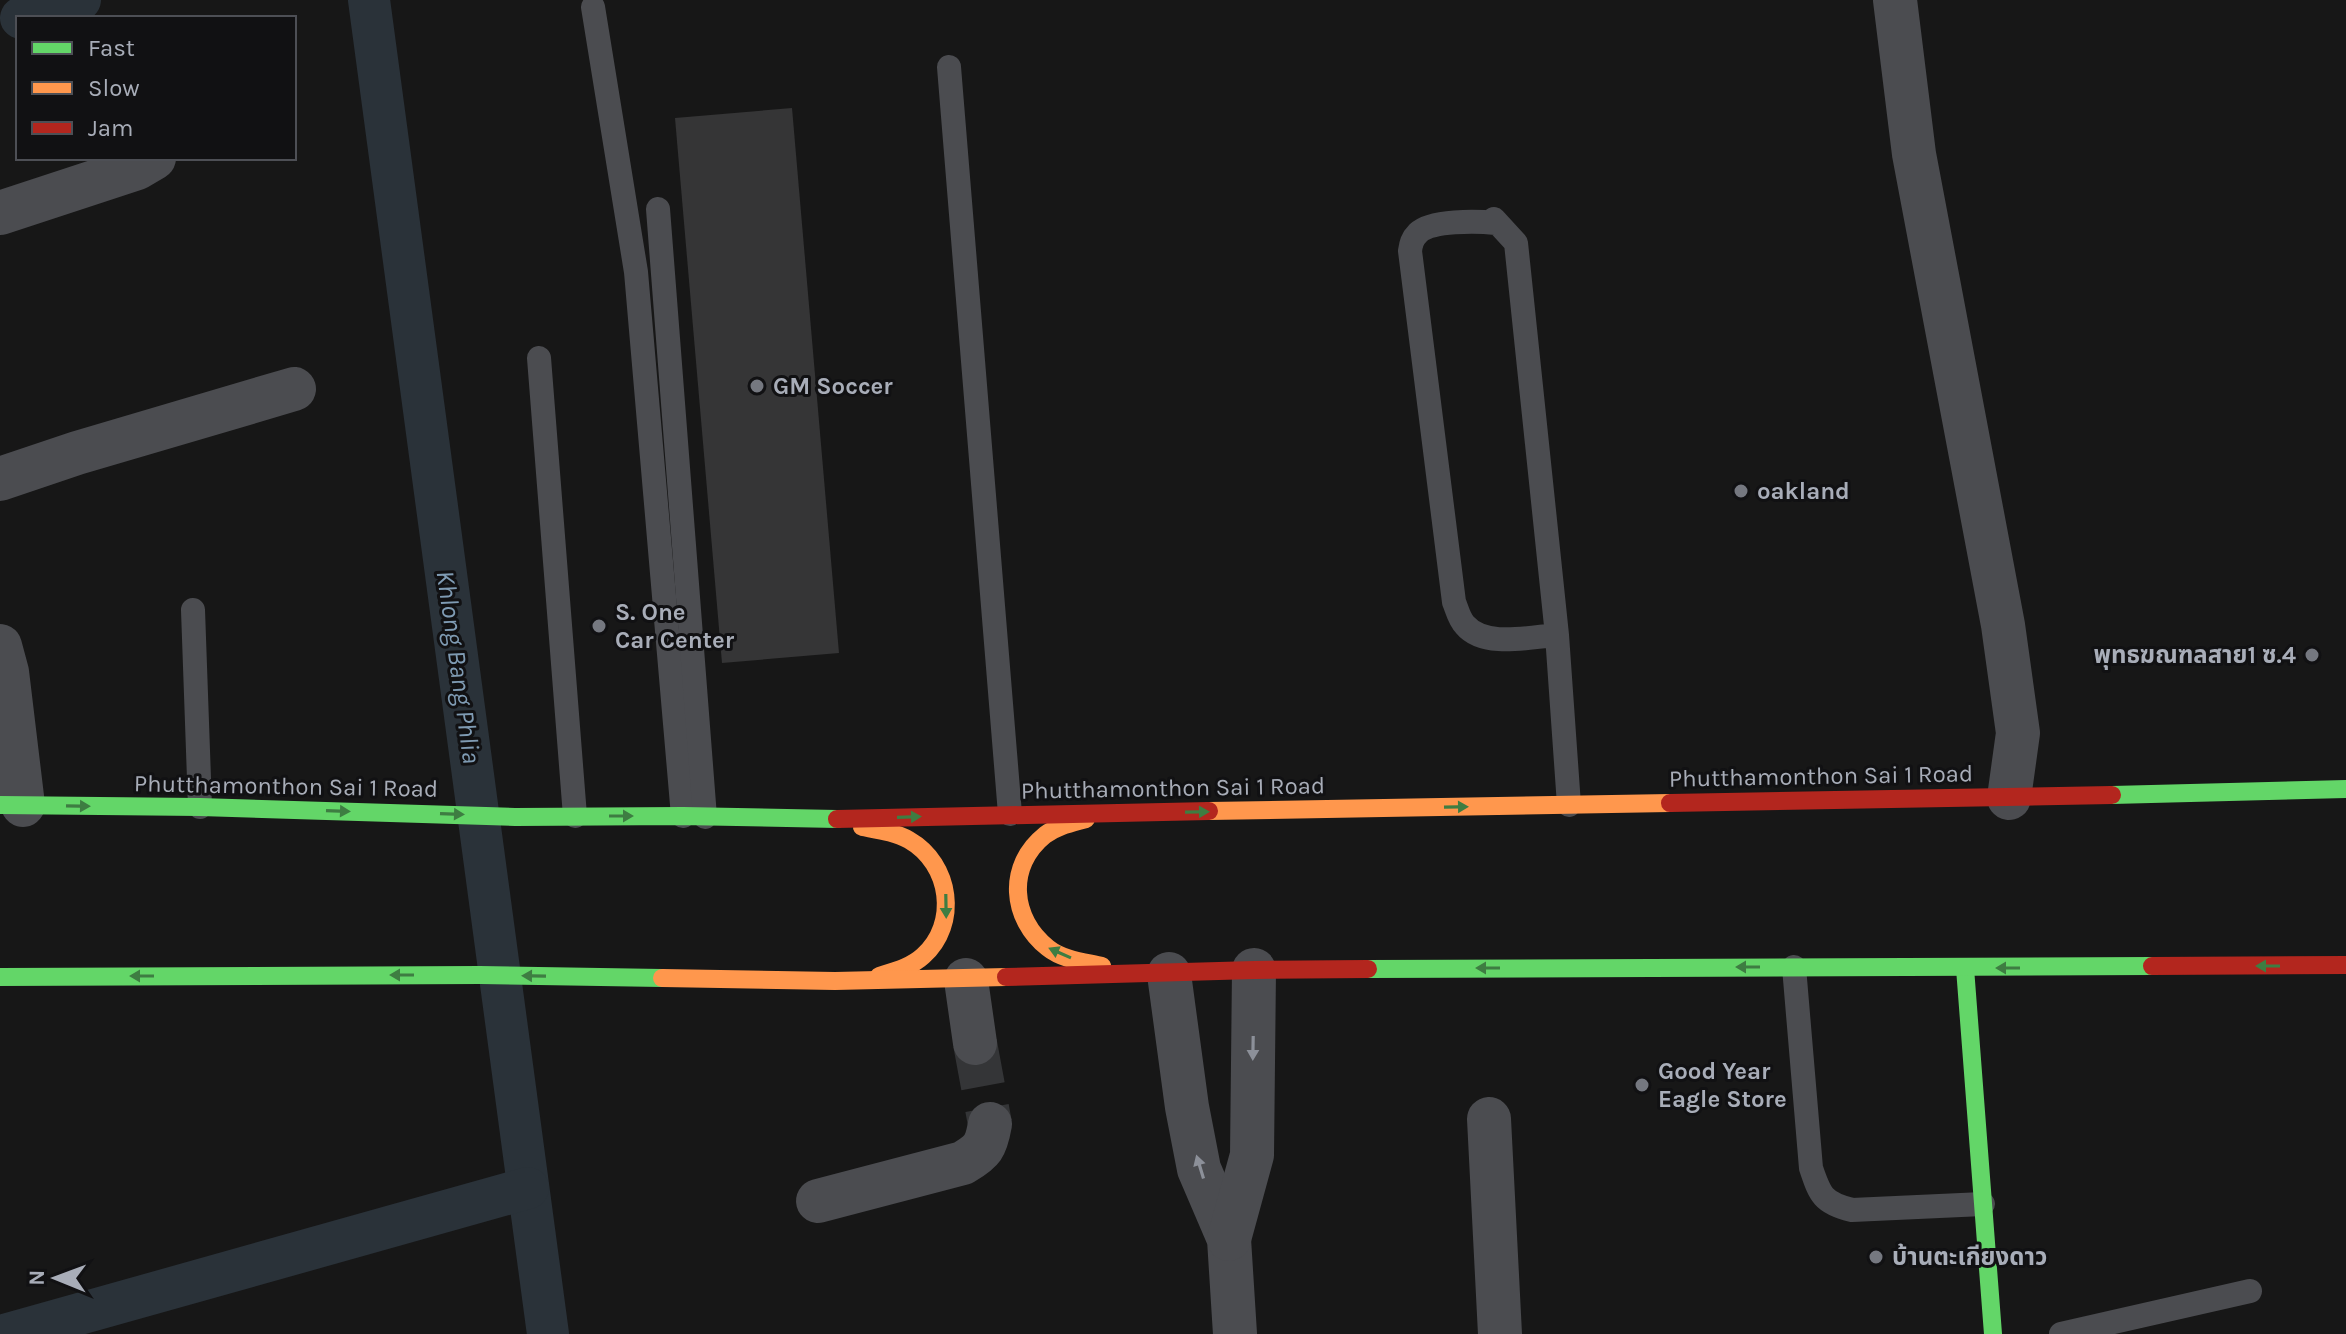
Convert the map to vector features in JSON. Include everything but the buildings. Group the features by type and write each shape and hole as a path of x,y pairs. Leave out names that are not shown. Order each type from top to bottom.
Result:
{"main road":[{"name":"Phutthamonthon Sai 1 Road","path":"11,805 200,807 515,817 828,819 2346,789"},
{"path":"1140,813 1080,820 1052,829 1027,853 1020,869 1016,893 1027,928 1052,952 1152,974"},
{"path":"828,819 896,835 914,843 941,876 947,913 944,929 927,955 907,969 835,981"},
{"path":"0,977 480,975 835,981 966,980 1254,970 2346,965"},
{"path":"1965,968 1993,1334"}],"street":[{"path":"1895,0 1914,154 2003,625 2018,733 2009,798"},
{"path":"0,213 137,168 151,160"},
{"path":"0,479 294,389"},
{"path":"0,646 7,672 11,805"},
{"path":"1235,1334 1229,1239 1252,1155 1254,970"},
{"path":"1152,974 1187,1107 1199,1169 1229,1239"},
{"path":"966,980 975,1043"},
{"path":"1489,1119 1500,1334"},
{"path":"818,1201 963,1163 981,1153 990,1124"}],"lane":[{"path":"593,7 636,272 694,816"},
{"path":"949,67 1010,814"},
{"path":"658,209 694,816"},
{"path":"1557,635 1488,639 1473,633 1462,623 1454,602 1410,251 1419,231 1429,227 1475,221 1496,223 1494,219 1516,243 1557,635 1569,805"},
{"path":"539,358 575,816"},
{"path":"193,610 200,807"},
{"path":"1794,967 1811,1168 1819,1193 1833,1206 1852,1210 1983,1204"},
{"path":"2061,1334 2250,1291"}],"waterway":[{"path":"28,16 80,0"},
{"name":"Khlong Bang Phlia","path":"369,0 548,1334"},
{"path":"8,1334 528,1188"}],"tunnel":[{"path":"975,1043 990,1124"}],"traffic: fast":[{"path":"2112,795 2346,789"},
{"path":"0,805 200,807 515,817 837,819"},
{"path":"1368,969 2152,966"},
{"path":"1965,968 1993,1334"},
{"path":"0,977 480,975 662,978"}],"traffic: slow":[{"path":"1209,811 1670,803"},
{"path":"1086,819 1054,829 1032,848 1019,877 1018,892 1026,922 1048,948 1067,958 1102,966"},
{"path":"862,827 898,835 923,851 934,864 945,895 942,928 934,943 913,963 879,976"},
{"path":"662,978 835,981 1006,977"}],"traffic: jam":[{"path":"1670,803 2112,795"},
{"path":"837,819 1209,811"},
{"path":"2152,966 2346,965"},
{"path":"1006,977 1368,969"}],"place":[{"name":"GM Soccer","path":"757,386"},
{"name":"oakland","path":"1741,491"},
{"name":"S. One Car Center","path":"599,626"},
{"name":"พุทธฆณฑลสาย1 ซ.4","path":"2312,655"},
{"name":"Good Year Eagle Store","path":"1642,1085"},
{"name":"บ้านตะเกียงดาว","path":"1876,1257"}]}
